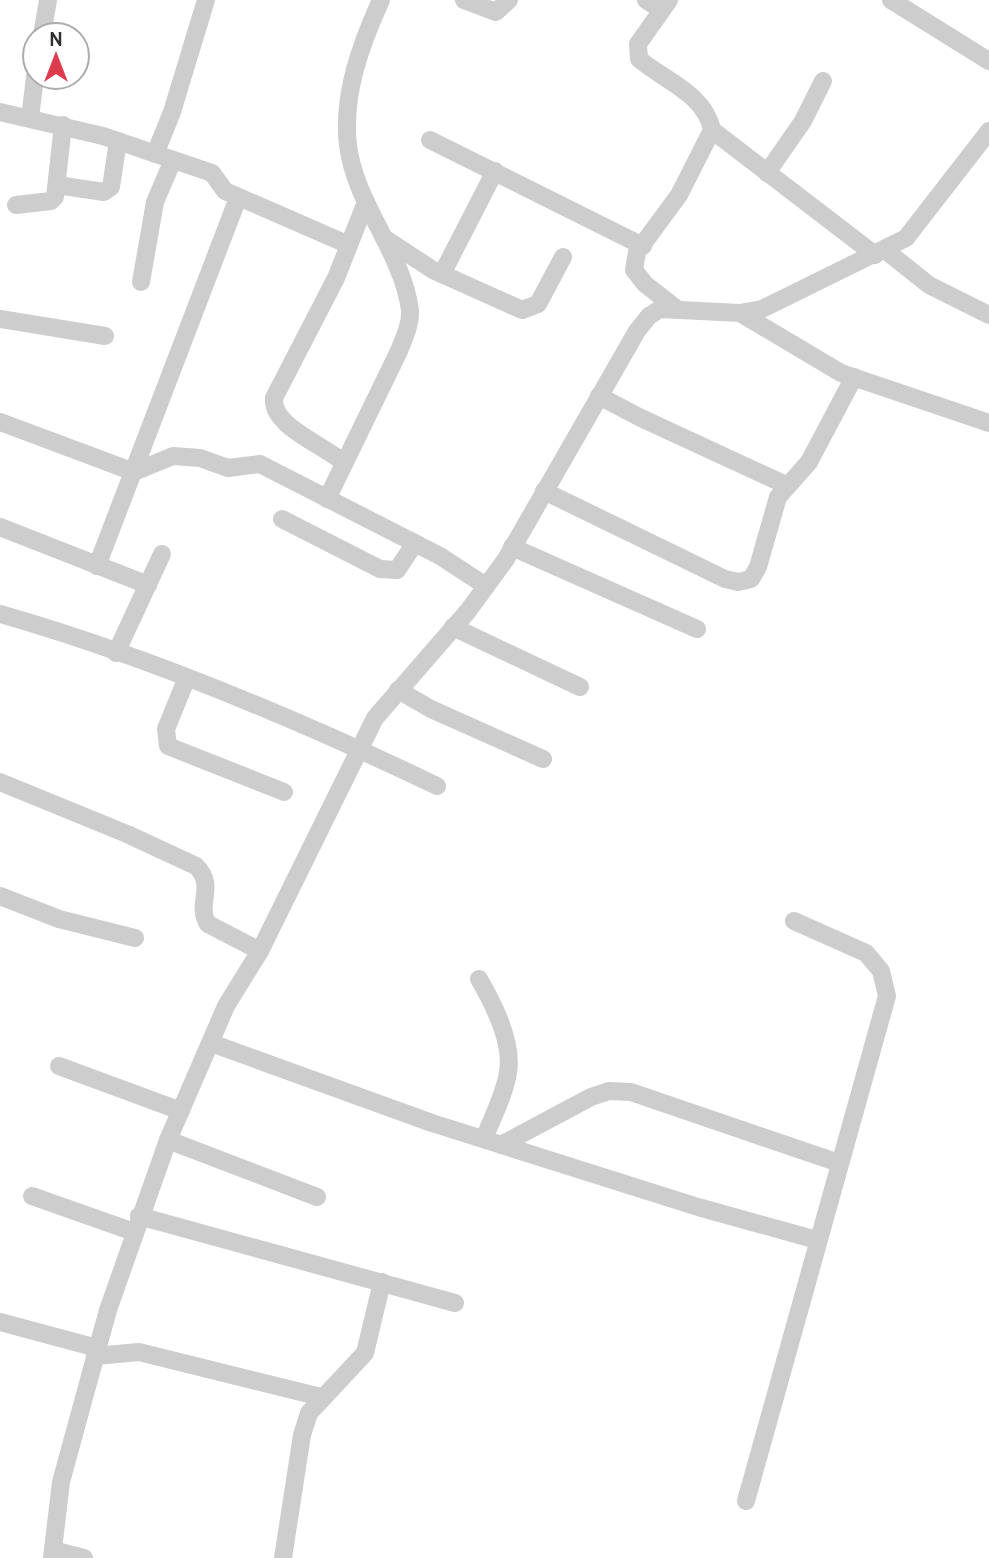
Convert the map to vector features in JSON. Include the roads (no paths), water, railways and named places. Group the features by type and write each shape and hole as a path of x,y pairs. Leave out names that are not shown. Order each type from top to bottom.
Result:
{"street":[{"path":"44,21 48,0"},
{"path":"141,282 172,112 206,0"},
{"path":"327,499 408,329 410,311 383,237 366,202 348,146 347,115 351,83 380,0"},
{"path":"464,0 496,12 509,0"},
{"path":"646,0 666,5 638,44 639,59 698,100 706,111 712,130 767,173 929,285 989,316"},
{"path":"891,0 989,61"},
{"path":"767,173 803,121 823,81"},
{"path":"30,118 33,91"},
{"path":"0,112 63,125 212,173 225,191 238,198 349,246"},
{"path":"16,205 51,201 57,185 63,125"},
{"path":"677,309 637,276 634,261 679,195 712,130"},
{"path":"84,1558 52,1554 61,1482 96,1352 137,1224 168,1140 236,986 260,951 375,718 486,586 512,547 599,396 649,316 660,309 740,313 762,309 906,238 989,131"},
{"path":"430,140 643,246"},
{"path":"57,185 104,192 111,187 118,141"},
{"path":"442,274 495,171"},
{"path":"97,566 238,198"},
{"path":"344,463 322,445 295,431 284,422 273,405 274,398 318,316 366,202"},
{"path":"383,237 442,274 512,307 531,309 538,304 563,257"},
{"path":"740,313 854,377 989,423"},
{"path":"0,319 105,336"},
{"path":"544,491 725,579 738,582 751,579 758,567 771,514 786,485 809,462 854,377"},
{"path":"599,396 640,418 786,485"},
{"path":"0,422 134,472 173,456 200,458 228,468 260,464 415,543 486,586"},
{"path":"282,519 380,569 397,570 415,543"},
{"path":"0,527 148,585"},
{"path":"512,547 697,629"},
{"path":"116,653 162,554"},
{"path":"0,614 65,633 186,680 359,749 437,786"},
{"path":"453,627 580,687"},
{"path":"186,680 166,729 168,746 284,792"},
{"path":"398,690 431,709 543,759"},
{"path":"0,782 127,834 196,866 204,874 207,884 203,909 208,924 260,951"},
{"path":"0,896 59,919 135,938"},
{"path":"746,1501 887,996 881,971 866,953 793,921"},
{"path":"479,979 495,1012 509,1062 493,1142"},
{"path":"211,1042 493,1142 698,1207 817,1240"},
{"path":"59,1066 181,1111"},
{"path":"493,1142 609,1091 631,1092 839,1163"},
{"path":"168,1140 317,1196"},
{"path":"32,1196 137,1224 382,1282 455,1303"},
{"path":"283,1558 302,1435 309,1413 321,1397 355,1367 365,1353 382,1282"},
{"path":"0,1322 96,1352 139,1352 321,1397"}]}
